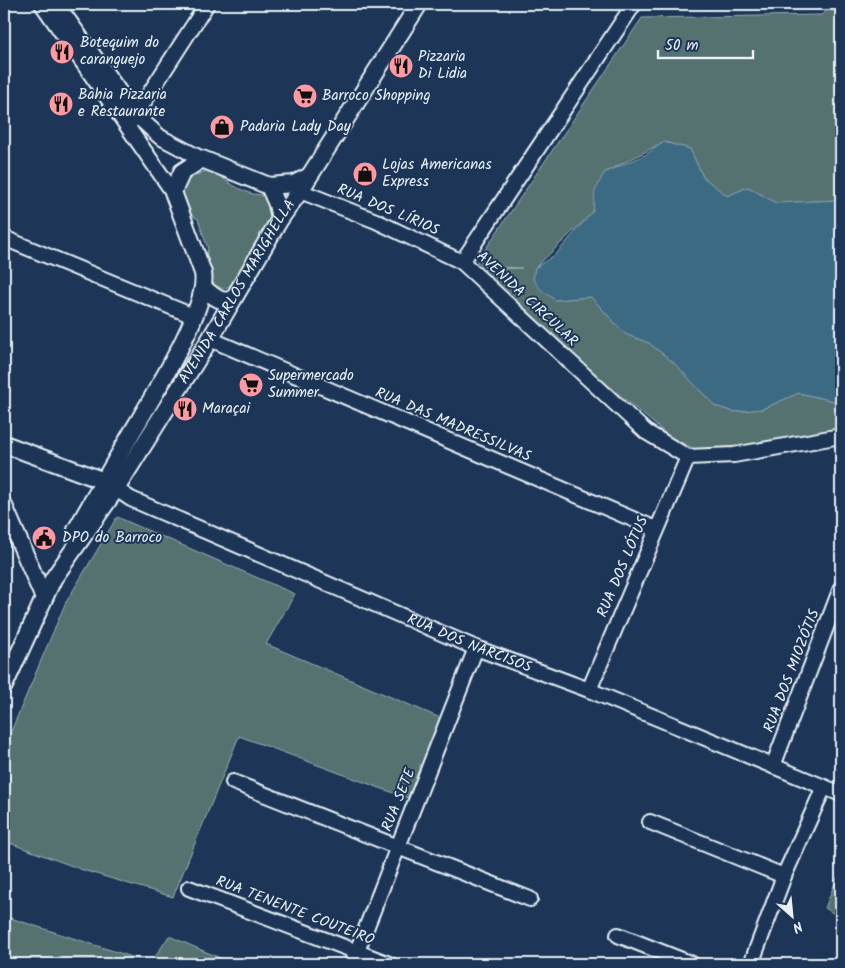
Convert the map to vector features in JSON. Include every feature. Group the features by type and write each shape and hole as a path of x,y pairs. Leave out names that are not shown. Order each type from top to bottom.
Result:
{"main road":[{"name":"AVENIDA CARLOS MARIGHELLA","path":"4,686 44,596 110,485 210,339 280,220 419,4"},
{"path":"233,299 216,299 204,288 199,258 173,192 182,172 202,159 269,186 304,184"},
{"path":"269,186 277,204 280,220"},
{"name":"AVENIDA CARLOS MARIGHELLA","path":"110,485 168,371 194,316 204,288"},
{"path":"4,444 110,485"},
{"path":"4,506 44,596"}],"street":[{"path":"42,4 173,192"},
{"path":"57,4 136,115 160,137 202,159"},
{"path":"128,127 207,4"},
{"name":"AVENIDA CIRCULAR","path":"634,4 462,262 646,432 688,457"},
{"name":"RUA DOS LÍRIOS","path":"304,184 462,262"},
{"path":"4,238 194,316"},
{"name":"RUA DAS MADRESSILVAS","path":"210,339 656,529"},
{"path":"688,457 734,454 841,436"},
{"name":"RUA DOS LÓTUS","path":"588,690 688,457"},
{"name":"RUA DOS NARCISOS","path":"110,485 131,499 476,648 588,690 841,794"},
{"name":"RUA DOS MIOZÓTIS","path":"773,766 841,588"},
{"name":"RUA SETE","path":"354,958 476,648"},
{"path":"233,782 399,845 530,899"},
{"path":"751,964 784,876 824,787"},
{"path":"650,822 784,876"},
{"name":"RUA TENENTE COUTEIRO","path":"189,888 354,958 389,964"},
{"path":"618,935 692,964"}],"green space":[{"path":"835,4 841,4 841,202 836,200 776,203 748,187 727,196 703,177 690,149 664,142 604,173 594,211 535,268 533,279 555,300 591,297 625,334 649,343 674,363 715,406 734,412 762,409 799,393 834,401 841,400 841,435 711,456 671,438 471,270 522,268 474,266 642,18 821,15"},
{"path":"208,170 215,171 244,191 268,197 272,215 230,286 223,289 211,283 204,259 208,249 198,219 187,213 182,198 184,187 190,178"},
{"path":"117,517 295,594 266,644 445,720 407,798 239,736 173,897 86,871 4,841 4,748 65,604"},
{"path":"841,868 841,918 825,908"},
{"path":"4,916 151,963 169,936 234,964 7,964 4,963"}],"water":[{"path":"664,142 690,149 703,177 727,196 748,187 776,203 836,200 841,202 841,400 834,401 799,393 762,409 734,412 715,406 674,363 649,343 625,334 591,297 555,300 541,290 533,279 535,268 556,254 593,211 595,191 604,173 645,155"}],"place":[{"name":"Botequim do caranguejo","path":"62,52"},
{"name":"Pizzaria Di Lidia","path":"401,66"},
{"name":"Barroco Shopping","path":"305,96"},
{"name":"Bahia Pizzaria e Restaurante","path":"61,104"},
{"name":"Padaria Lady Day","path":"222,127"},
{"name":"Lojas Americanas Express","path":"365,174"},
{"name":"Supermercado Summer","path":"251,385"},
{"name":"Maraçai","path":"185,409"},
{"name":"DPO do Barroco","path":"44,538"}]}
